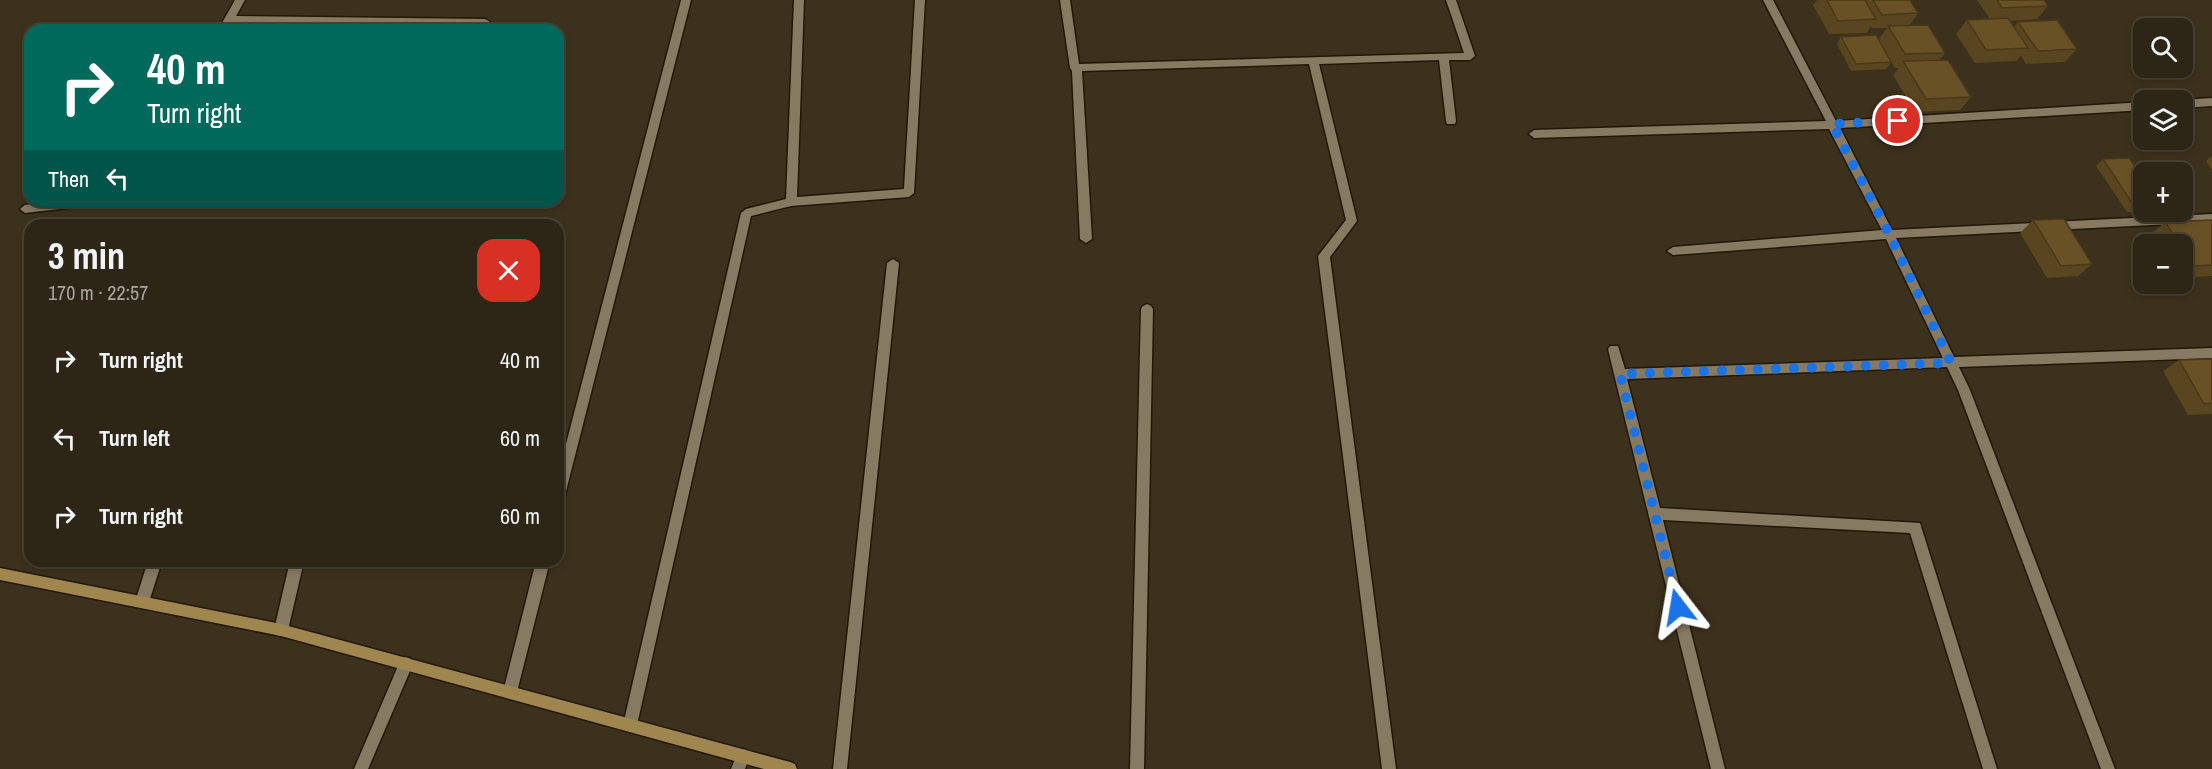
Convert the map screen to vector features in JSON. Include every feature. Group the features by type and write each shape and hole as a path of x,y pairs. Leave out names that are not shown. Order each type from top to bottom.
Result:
{"street":[{"path":"226,24 240,0"},
{"path":"564,476 686,0"},
{"path":"790,202 799,0"},
{"path":"630,725 746,213 790,202 909,193 920,0"},
{"path":"1065,0 1075,68 1077,68 1086,239"},
{"path":"1077,68 1470,56 1451,0"},
{"path":"1768,0 1889,234 1964,390 2108,769"},
{"path":"229,19 485,22"},
{"path":"1443,57 1451,120"},
{"path":"1313,61 1352,221 1324,256 1389,769"},
{"path":"2193,103 2212,102"},
{"path":"1534,134 1832,124 2133,107"},
{"path":"25,209 42,207"},
{"path":"1673,251 1889,234 2212,218"},
{"path":"840,769 893,263"},
{"path":"1137,769 1147,309"},
{"path":"1614,349 1718,769"},
{"path":"1620,374 2212,353"},
{"path":"1655,514 1915,527 1990,769"},
{"path":"142,602 154,567"},
{"path":"281,630 296,567"},
{"path":"510,692 541,567"},
{"path":"0,574 281,630 630,725 740,763 789,769"},
{"path":"361,769 406,664"}],"building":[{"path":"1827,0 1865,0 1876,19 1838,21"},
{"path":"1873,0 1910,0 1918,13 1882,15"},
{"path":"1997,0 2044,0 2048,6 2002,8"},
{"path":"2008,18 2028,48 1986,50 1967,20"},
{"path":"2057,20 2077,49 2038,51 2018,22"},
{"path":"1928,25 1945,53 1905,54 1888,26"},
{"path":"1876,35 1891,62 1856,64 1841,37"},
{"path":"1948,60 1971,97 1926,99 1903,61"},
{"path":"2129,158 2133,164 2133,204 2103,159"},
{"path":"2064,219 2092,264 2061,266 2033,220"},
{"path":"2212,220 2212,265 2195,266 2193,263 2193,234 2173,234 2165,222"},
{"path":"2212,359 2212,403 2204,404 2179,360"}],"route":[{"path":"1678,607 1620,374 1951,363 1889,234 1832,124 1898,121"}]}
